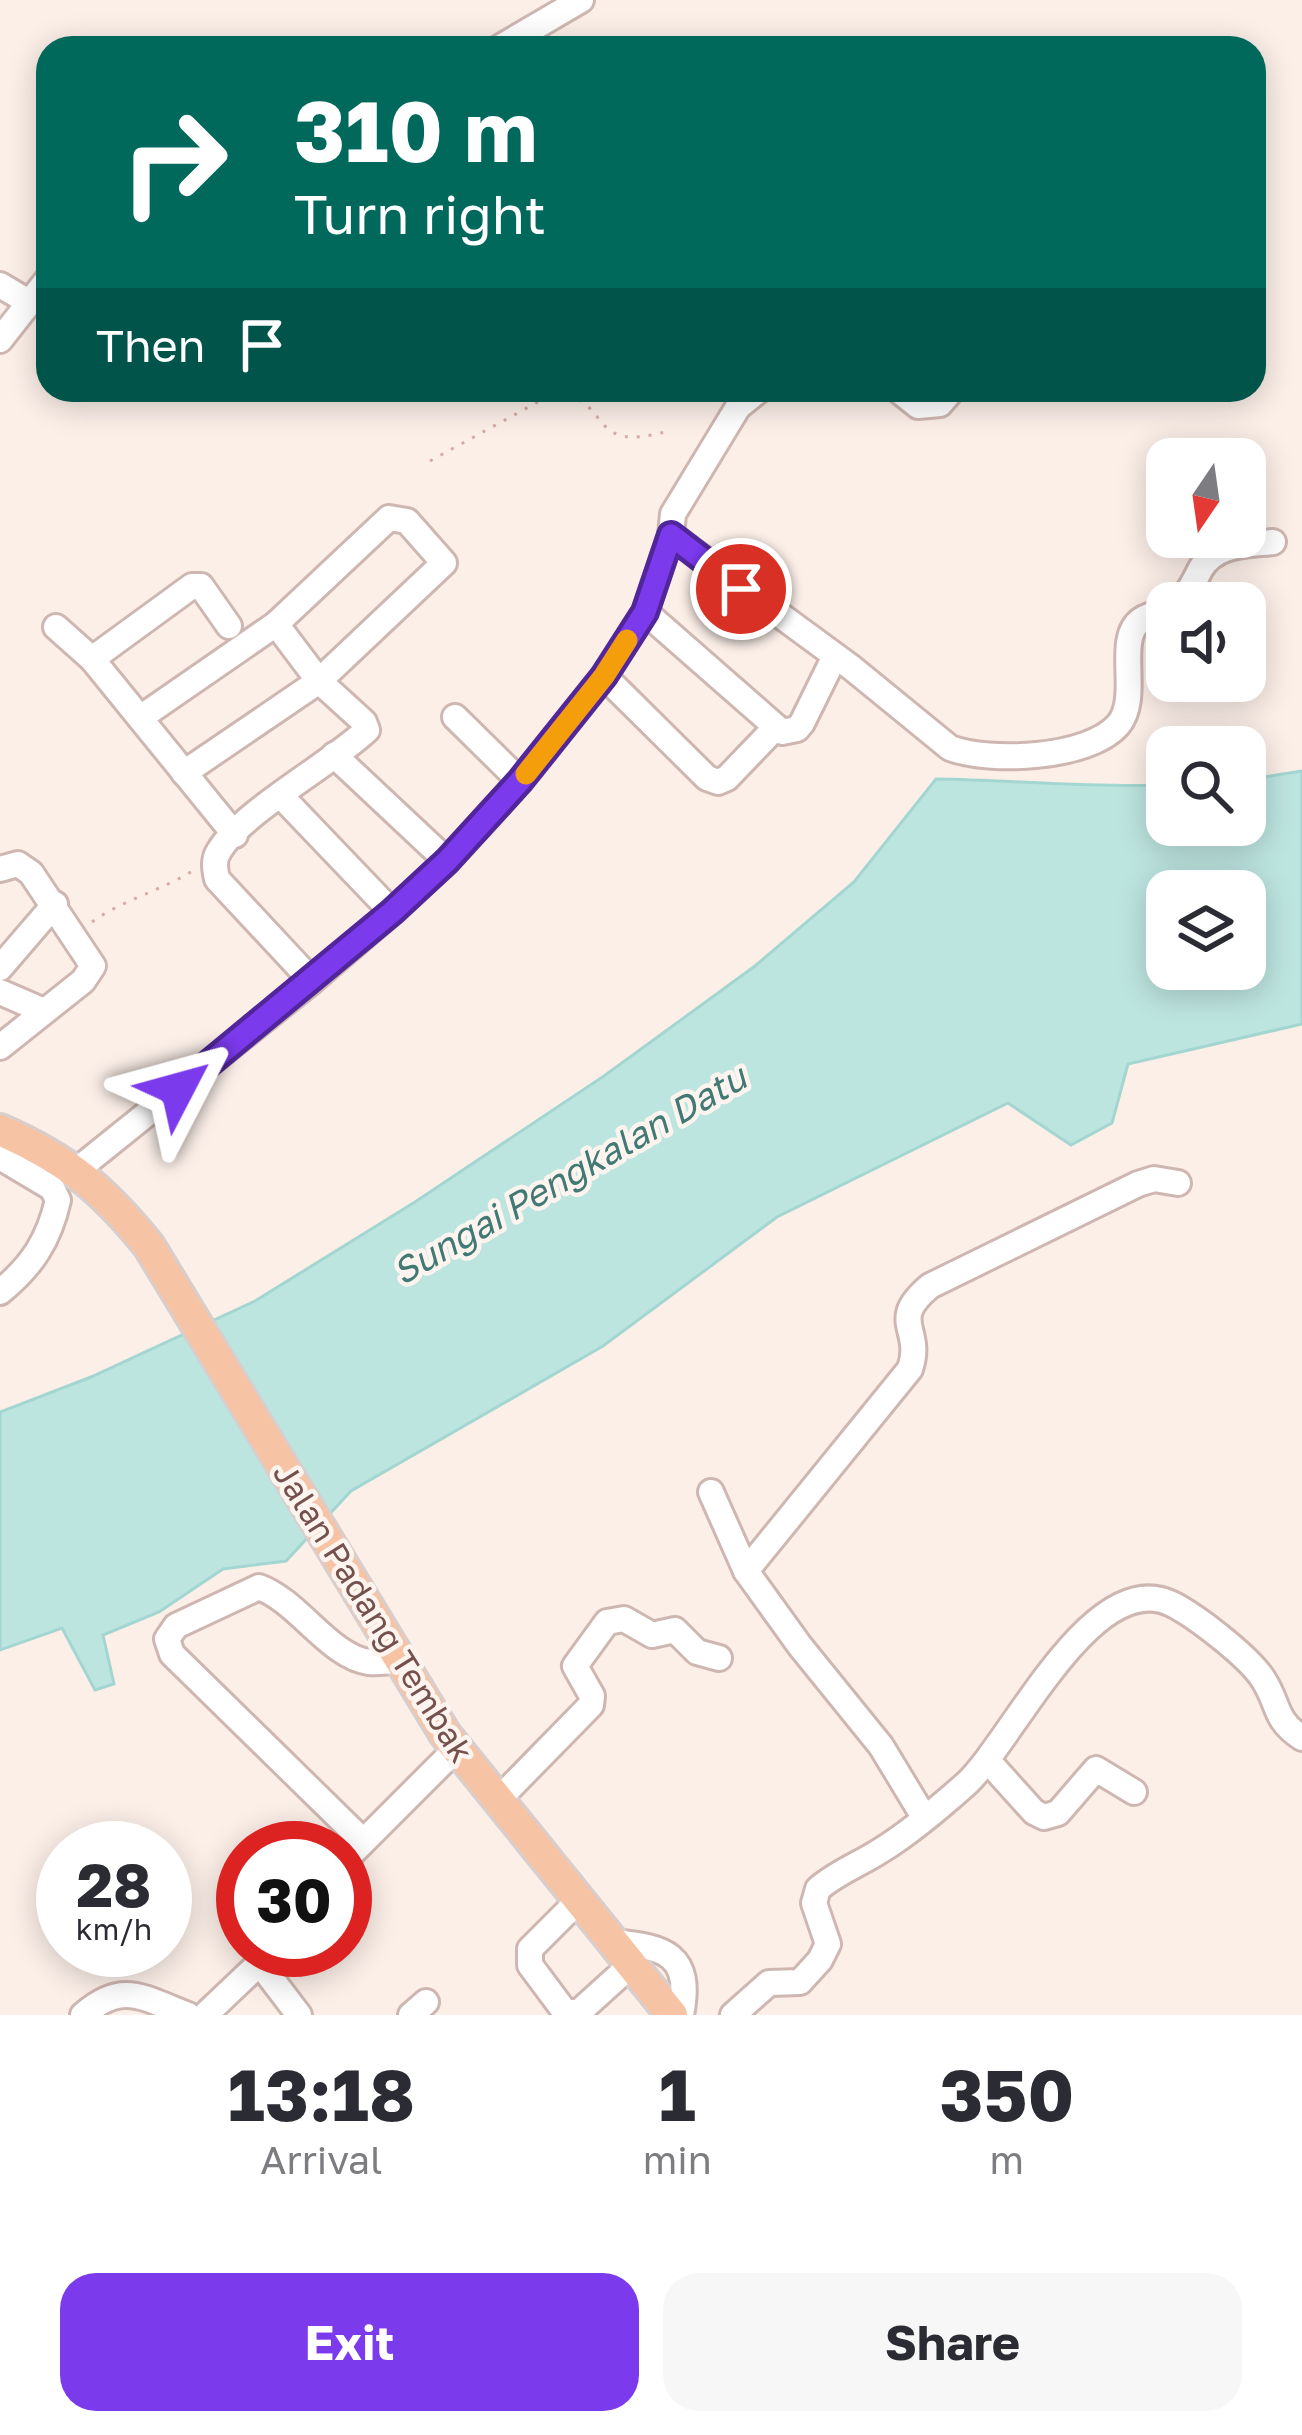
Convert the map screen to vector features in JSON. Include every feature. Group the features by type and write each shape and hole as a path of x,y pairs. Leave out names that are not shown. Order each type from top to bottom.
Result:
{"main road":[{"path":"0,1130 77,1170"},
{"name":"Jalan Padang Tembak","path":"77,1170 120,1209 149,1246 392,1651 457,1748 676,2015"}],"street":[{"path":"520,36 581,0"},
{"path":"0,285 27,301"},
{"path":"0,340 36,292"},
{"path":"77,1170 392,912 447,861 520,781 604,676 645,612 671,535 673,514 743,402"},
{"path":"913,402 918,406 942,402"},
{"path":"140,718 276,624 389,518 401,518 413,526 444,563 320,681 184,773"},
{"path":"671,535 836,656 950,748 964,753 1010,759 1088,741 1116,728 1125,711 1131,631 1146,618"},
{"path":"1195,582 1203,564 1222,549 1273,542"},
{"path":"92,659 192,586 201,586 229,626"},
{"path":"645,612 775,728 790,732 802,723 836,656"},
{"path":"276,624 320,681 367,730 235,835 216,856 218,879 312,981"},
{"path":"56,627 92,659 235,835"},
{"path":"604,676 707,778 718,782 728,778 775,728"},
{"path":"454,716 520,781"},
{"path":"334,755 447,861"},
{"path":"281,796 392,912"},
{"path":"0,1047 83,981 93,966 31,873 18,863 3,867"},
{"path":"0,968 55,904"},
{"path":"0,992 44,1011"},
{"path":"0,1157 52,1189 58,1200 51,1233 39,1253 0,1292"},
{"path":"746,1571 910,1369 915,1348 908,1309 918,1296 1138,1184 1154,1179 1178,1183"},
{"path":"711,1492 746,1571 881,1746 924,1817"},
{"path":"327,1821 167,1647 170,1631 259,1587 284,1598 353,1656 368,1662 392,1651"},
{"path":"733,2015 770,1983 800,1982 820,1960 828,1937 814,1904 818,1889 884,1849 988,1761 1039,1683 1101,1618 1124,1604 1147,1597 1177,1606 1258,1672 1280,1720 1302,1738"},
{"path":"498,1800 591,1705 592,1696 575,1666 607,1622 625,1619 652,1635 675,1630 697,1652 718,1658"},
{"path":"372,1833 457,1748"},
{"path":"988,1761 1044,1817 1058,1813 1096,1769 1134,1792"},
{"path":"579,1900 530,1949 528,1957 565,2012 579,2012 622,1953"},
{"path":"205,2015 242,1977"},
{"path":"269,1977 299,2015"},
{"path":"82,2015 102,1998 118,1993 135,1994 188,2015"}],"path":[{"path":"430,461 538,402"},
{"path":"581,402 618,437 639,440 672,430"},
{"path":"75,934 119,902 166,888 216,856"}],"water":[{"name":"Sungai Pengkalan Datu","path":"1302,771 1302,1024 1128,1064 1112,1123 1071,1145 1008,1103 777,1217 603,1346 351,1491 286,1561 223,1569 159,1612 103,1635 114,1684 95,1690 62,1628 0,1650 0,1412 91,1377 255,1301 604,1076 755,966 854,882 936,779 1146,785 1146,846 1266,846 1266,777"}],"slow traffic":[{"path":"526,774 627,640"}],"route":[{"path":"178,1089 392,912 447,861 520,781 604,676 645,612 671,535 741,589"}]}
